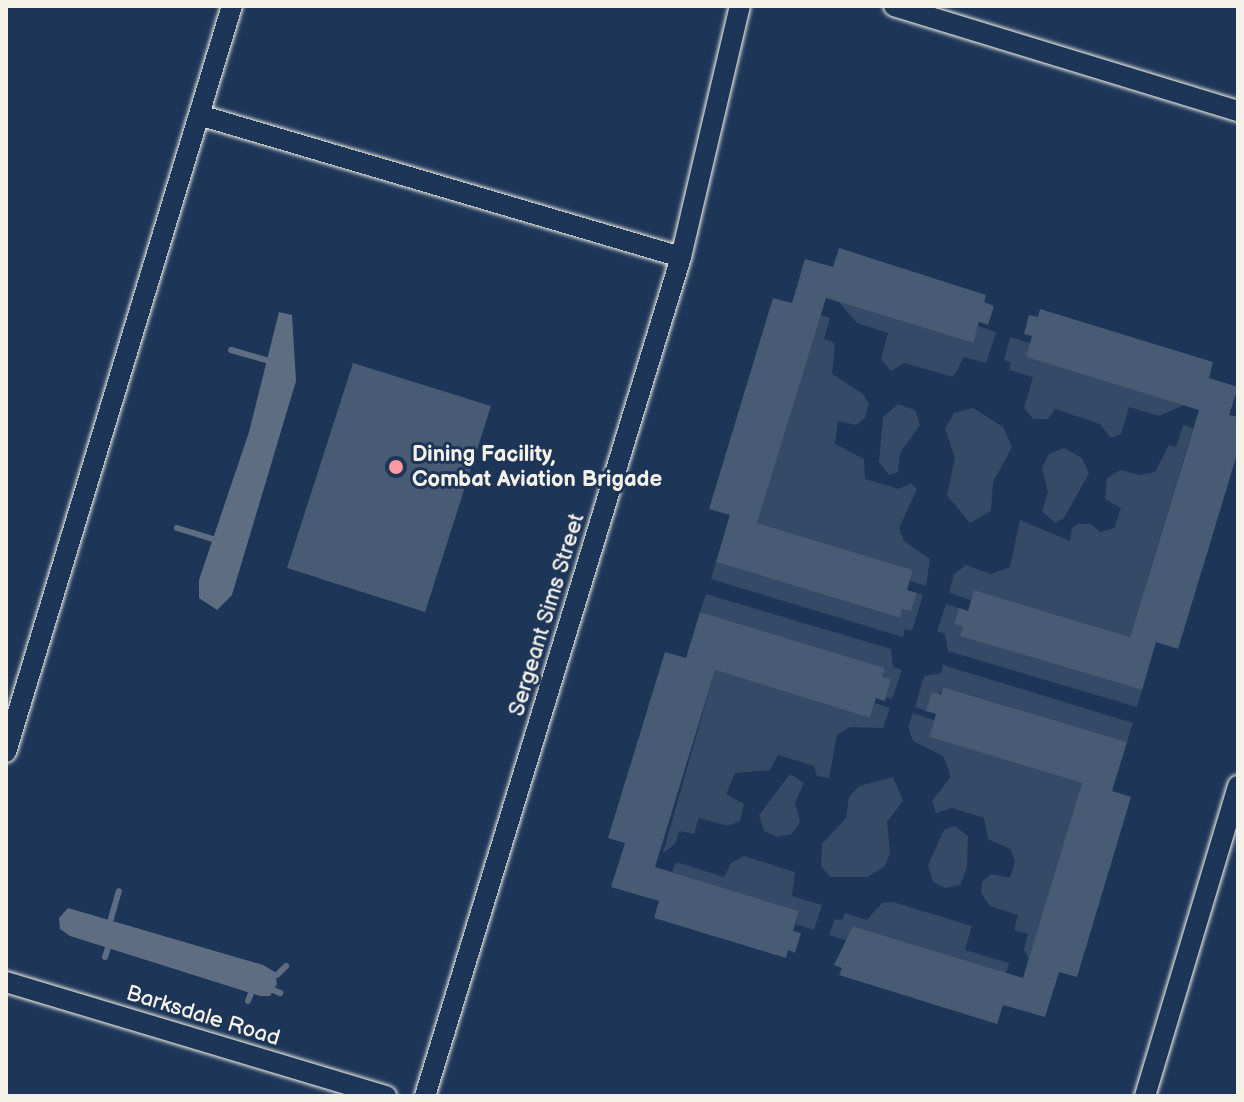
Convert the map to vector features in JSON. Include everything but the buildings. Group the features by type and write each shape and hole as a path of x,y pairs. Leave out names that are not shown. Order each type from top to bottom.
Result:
{"street":[{"path":"6,752 232,6"},
{"name":"Sergeant Sims Street","path":"425,1096 681,257 740,6"},
{"path":"894,6 1238,111"},
{"path":"199,115 681,257"},
{"path":"1145,1096 1238,786"},
{"name":"Barksdale Road","path":"6,982 386,1096"}],"shaded area":[{"path":"839,302 972,343 978,326 996,332 986,363 964,357 953,377 904,363 891,371 881,359 888,333 857,323"},
{"path":"279,312 292,315 296,381 232,595 217,610 199,598 199,580 249,432"},
{"path":"820,315 830,318 824,339 835,343 832,374 863,394 869,404 865,418 856,425 838,421 835,444 864,459 865,479 899,489 911,483 917,489 899,528 904,541 930,559 926,586 910,581 913,570 757,523"},
{"path":"1010,337 1030,343 1026,357 1184,405 1159,416 1129,407 1121,434 1111,438 1100,424 1055,409 1048,419 1033,419 1024,408 1033,377 1009,370 1011,363 1004,360"},
{"path":"898,404 915,410 920,425 900,453 898,472 889,475 879,462 883,417"},
{"path":"973,408 1003,427 1012,447 993,482 991,511 970,523 947,495 955,458 945,429 954,413"},
{"path":"1183,425 1193,428 1130,637 974,590 971,600 949,593 954,574 966,565 991,574 1010,567 1020,520 1070,541 1072,528 1078,524 1091,524 1100,532 1114,528 1121,508 1105,499 1107,478 1120,470 1140,475 1155,472 1169,445 1176,447"},
{"path":"1064,448 1082,458 1089,473 1064,518 1055,523 1042,511 1048,492 1042,468 1049,454"},
{"path":"716,562 899,618 902,609 911,611 917,593 923,595 912,631 905,629 903,637 711,579"},
{"path":"706,594 891,649 893,667 902,670 892,699 886,697 891,680 882,677 885,668 700,612"},
{"path":"946,604 959,608 955,624 963,627 961,636 1142,690 1137,707 948,651 945,634 937,631"},
{"path":"943,665 1133,723 1127,742 944,687 926,711 915,707 924,676 941,673"},
{"path":"715,670 870,718 875,703 890,708 883,728 850,727 837,735 829,778 817,776 814,766 778,755 770,770 735,773 726,794 744,804 740,821 728,826 699,818 694,834 679,831 675,844 663,853"},
{"path":"913,713 934,720 929,737 1082,783 1029,959 1024,950 1028,934 1014,930 1018,915 990,906 981,893 982,882 991,874 1010,878 1015,861 1010,849 988,839 984,818 952,808 936,813 932,801 950,778 949,771 943,756 913,741 908,727"},
{"path":"790,774 804,783 795,803 800,822 792,834 777,837 764,831 759,815"},
{"path":"893,777 903,801 887,822 890,853 885,866 868,877 830,877 821,866 822,844 846,818 849,797 859,786"},
{"path":"955,826 968,836 967,867 960,885 945,888 933,882 928,865 944,830"},
{"path":"744,856 795,872 792,896 822,905 814,930 796,924 799,911 672,872 676,862 724,877 731,863"},
{"path":"893,902 972,926 965,950 1009,963 1006,973 854,926 849,941 829,935 835,919 842,920 845,913 867,920 882,903"},
{"path":"68,908 263,965 275,972 277,984 270,996 260,996 70,936 60,929 59,918"}],"waterway":[{"path":"231,350 267,360"},
{"path":"177,528 213,539"},
{"path":"110,922 119,891"},
{"path":"105,957 108,948"},
{"path":"277,975 286,966"},
{"path":"273,990 280,993"},
{"path":"248,1001 251,993"}],"place":[{"name":"Dining Facility, Combat Aviation Brigade","path":"396,467"}]}
